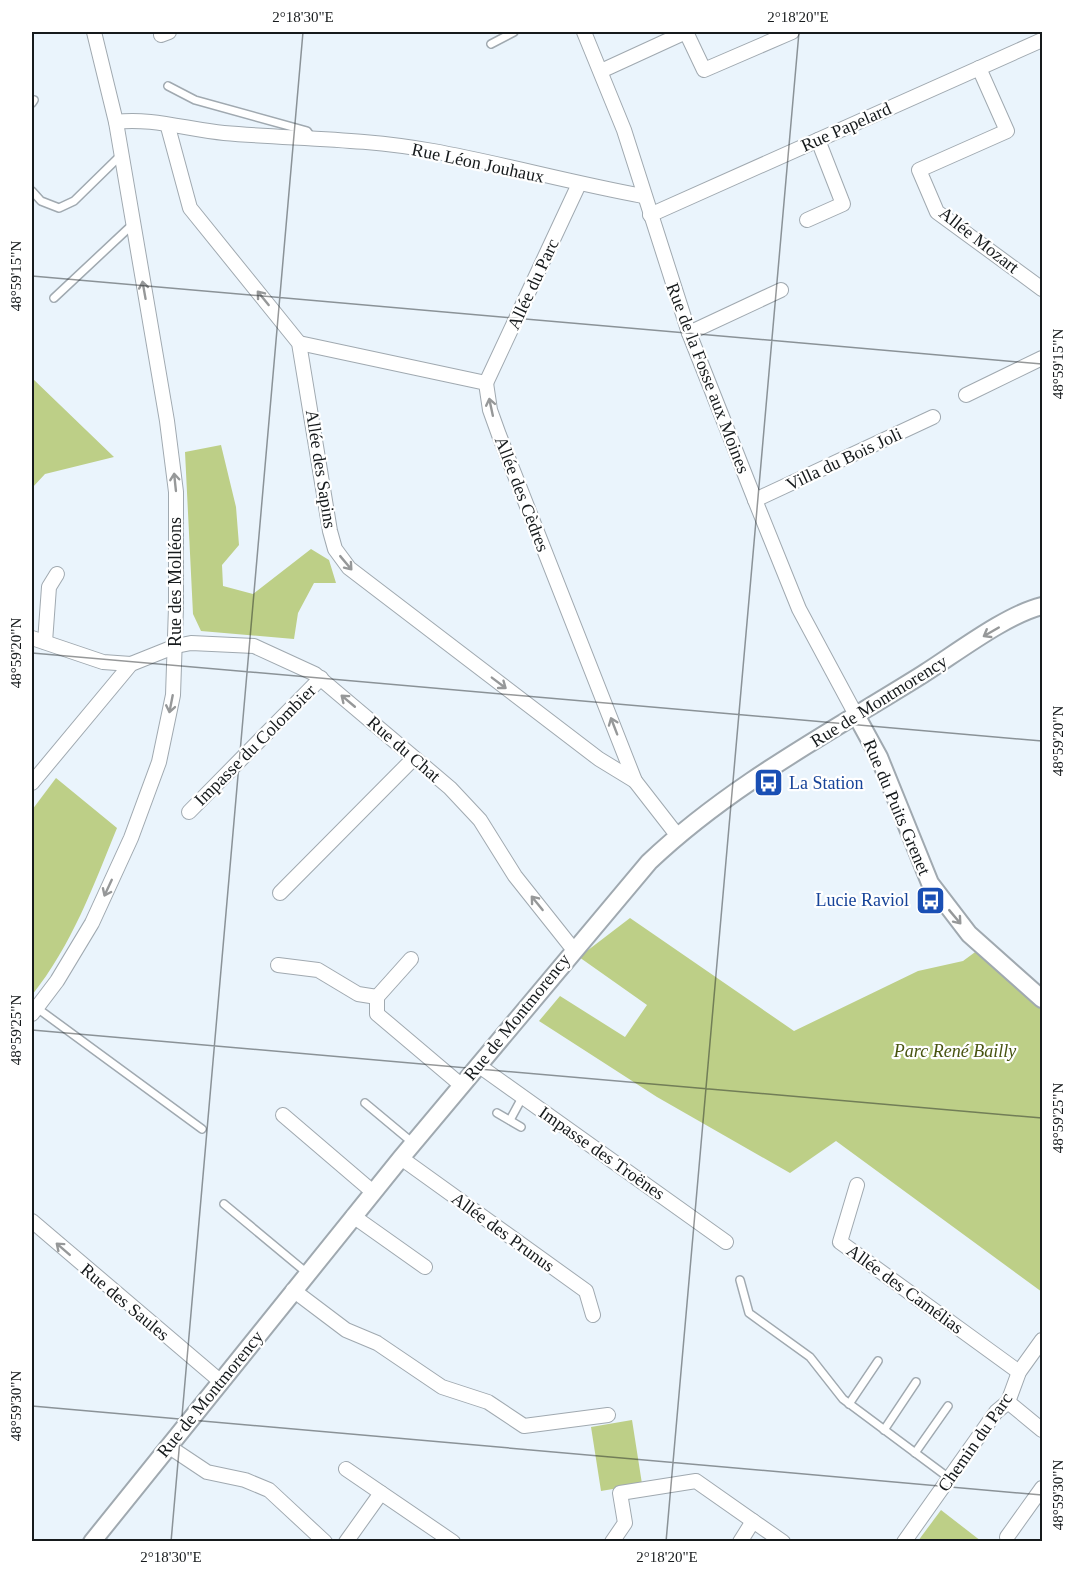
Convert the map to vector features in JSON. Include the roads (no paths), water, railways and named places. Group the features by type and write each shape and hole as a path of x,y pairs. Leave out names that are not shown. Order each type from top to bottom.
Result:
{"street":[{"name":"Rue des Molléons","path":"34,1011 57,981 92,923 131,838 159,762 173,695 176,646 176,492 167,421 116,122 94,32"},
{"name":"Rue de la Fosse aux Moines","path":"584,32 624,130 689,333 754,500 799,609 856,715"},
{"path":"601,70 686,32 704,70 792,32"},
{"name":"Rue Papelard","path":"650,215 1042,40"},
{"name":"Allée Mozart","path":"979,68 1006,131 919,170 937,212 1042,289"},
{"name":"Rue Léon Jouhaux","path":"116,122 132,120 168,127 312,138 434,151 579,184 643,195"},
{"name":"Allée des Sapins","path":"168,127 190,208 299,343 330,531 335,549 349,568 599,759 635,780 677,835"},
{"path":"807,220 843,204 818,140"},
{"name":"Allée du Parc","path":"486,383 579,184"},
{"path":"689,333 781,290"},
{"path":"299,343 486,383"},
{"path":"966,396 1042,358"},
{"name":"Allée des Cèdres","path":"486,383 490,410 499,435 635,780"},
{"name":"Villa du Bois Joli","path":"754,500 933,417"},
{"path":"57,574 49,586 38,640 103,662 131,664"},
{"name":"Rue de Montmorency","path":"92,1542 353,1216 573,949 649,862 677,835 717,803 986,635 1032,609 1042,606"},
{"name":"Rue du Chat","path":"131,664 176,646 191,644 254,646 321,678 450,788 480,820 515,876 573,949"},
{"path":"32,783 131,664"},
{"name":"Impasse du Colombier","path":"189,812 321,678"},
{"name":"Rue du Puits Grenet","path":"856,715 879,757 930,882 969,934 1042,999"},
{"path":"279,893 414,758"},
{"path":"411,959 377,997 378,1014 461,1085"},
{"path":"278,965 318,970 358,994 377,997"},
{"name":"Impasse des Troënes","path":"478,1065 726,1242"},
{"path":"283,1115 373,1192"},
{"name":"Allée des Prunus","path":"401,1158 585,1291 593,1315"},
{"name":"Allée des Camélias","path":"857,1185 840,1242 1019,1372"},
{"path":"353,1216 425,1267"},
{"name":"Rue des Saules","path":"32,1221 220,1382"},
{"path":"293,1290 346,1330 377,1343 442,1387 488,1402 524,1426 608,1415"},
{"name":"Chemin du Parc","path":"904,1542 996,1412 1008,1402 1019,1372 1042,1340"},
{"path":"1008,1402 1042,1430"},
{"path":"168,1446 207,1472 245,1480 269,1490 325,1542"},
{"path":"346,1469 453,1542"},
{"path":"612,1542 625,1523 620,1493 696,1481 783,1542"},
{"path":"1006,1537 1042,1488"},
{"path":"346,1542 381,1493"},
{"path":"740,1542 753,1521"}],"lane":[{"path":"491,44 514,32"},
{"name":"Rue Léon Jouhaux","path":"168,86 195,100 307,131 312,138"},
{"path":"32,191 41,201 59,208 74,201 120,156"},
{"path":"54,298 132,224"},
{"path":"34,1011 202,1129"},
{"path":"510,1120 523,1096"},
{"path":"365,1103 414,1143"},
{"path":"497,1113 520,1127"},
{"path":"224,1204 307,1273"},
{"path":"740,1280 749,1313 810,1357 849,1404 949,1478"},
{"path":"849,1404 878,1361"},
{"path":"884,1430 916,1382"},
{"path":"915,1452 948,1406"}],"place":[{"name":"La Station","path":"768,783"},
{"name":"Lucie Raviol","path":"930,900"}],"park label":[{"name":"Parc René Bailly","path":"955,1051"}]}
